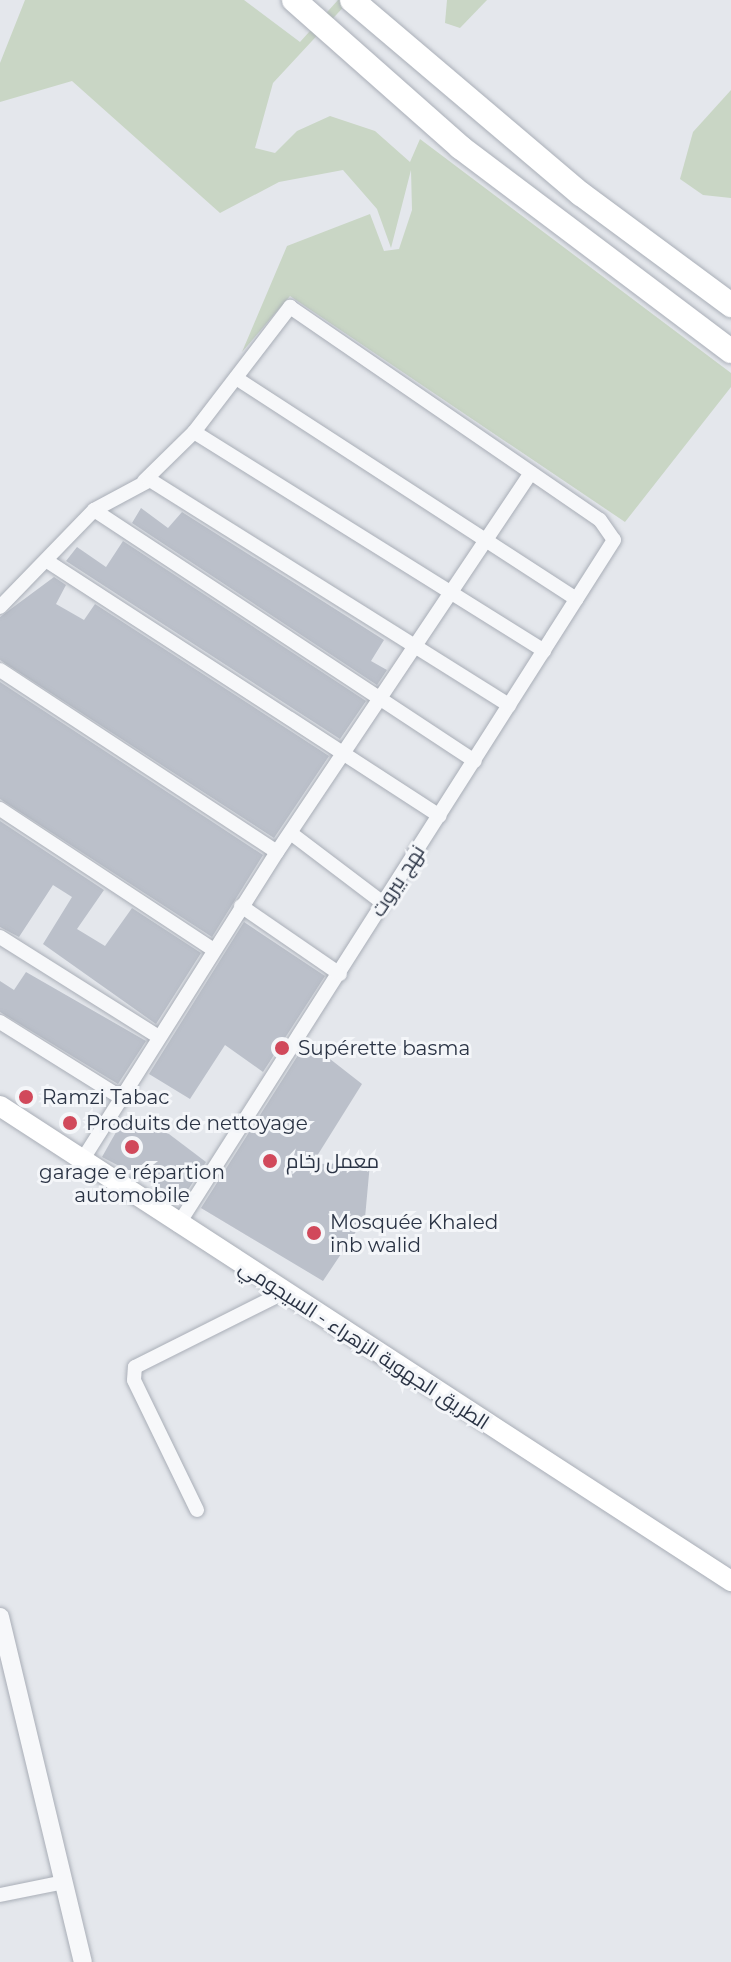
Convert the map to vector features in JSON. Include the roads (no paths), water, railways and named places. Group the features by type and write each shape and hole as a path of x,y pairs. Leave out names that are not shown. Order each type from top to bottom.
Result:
{"highway":[{"path":"294,0 460,147 731,351"},
{"path":"352,0 581,194 731,305"}],"main road":[{"name":"الطريق الجهوية الزهراء - السيجومي","path":"0,1106 81,1162 731,1581"}],"street":[{"path":"0,607 94,510 144,481 194,432 290,307 531,473 448,592 346,754 211,948 81,1162"},
{"path":"236,378 486,537 576,599"},
{"path":"194,432 544,651"},
{"name":"نهج بيروت","path":"178,1225 475,761 613,535 531,473"},
{"path":"144,481 166,486 509,705"},
{"path":"94,510 475,761"},
{"path":"47,561 440,816"},
{"path":"0,670 277,852"},
{"path":"0,809 211,948"},
{"path":"292,834 383,903"},
{"path":"241,906 340,974"},
{"path":"0,937 157,1036"},
{"path":"0,1022 120,1097"},
{"path":"197,1510 134,1380 135,1367 283,1293"},
{"path":"0,1617 83,1962"},
{"path":"0,1895 64,1882"}],"place":[{"name":"Supérette basma","path":"282,1048"},
{"name":"Ramzi Tabac","path":"26,1097"},
{"name":"Produits de nettoyage","path":"70,1123"},
{"name":"garage e répartion automobile","path":"132,1147"},
{"name":"معمل رخام","path":"270,1161"},
{"name":"Mosquée Khaled inb walid","path":"314,1233"}]}
